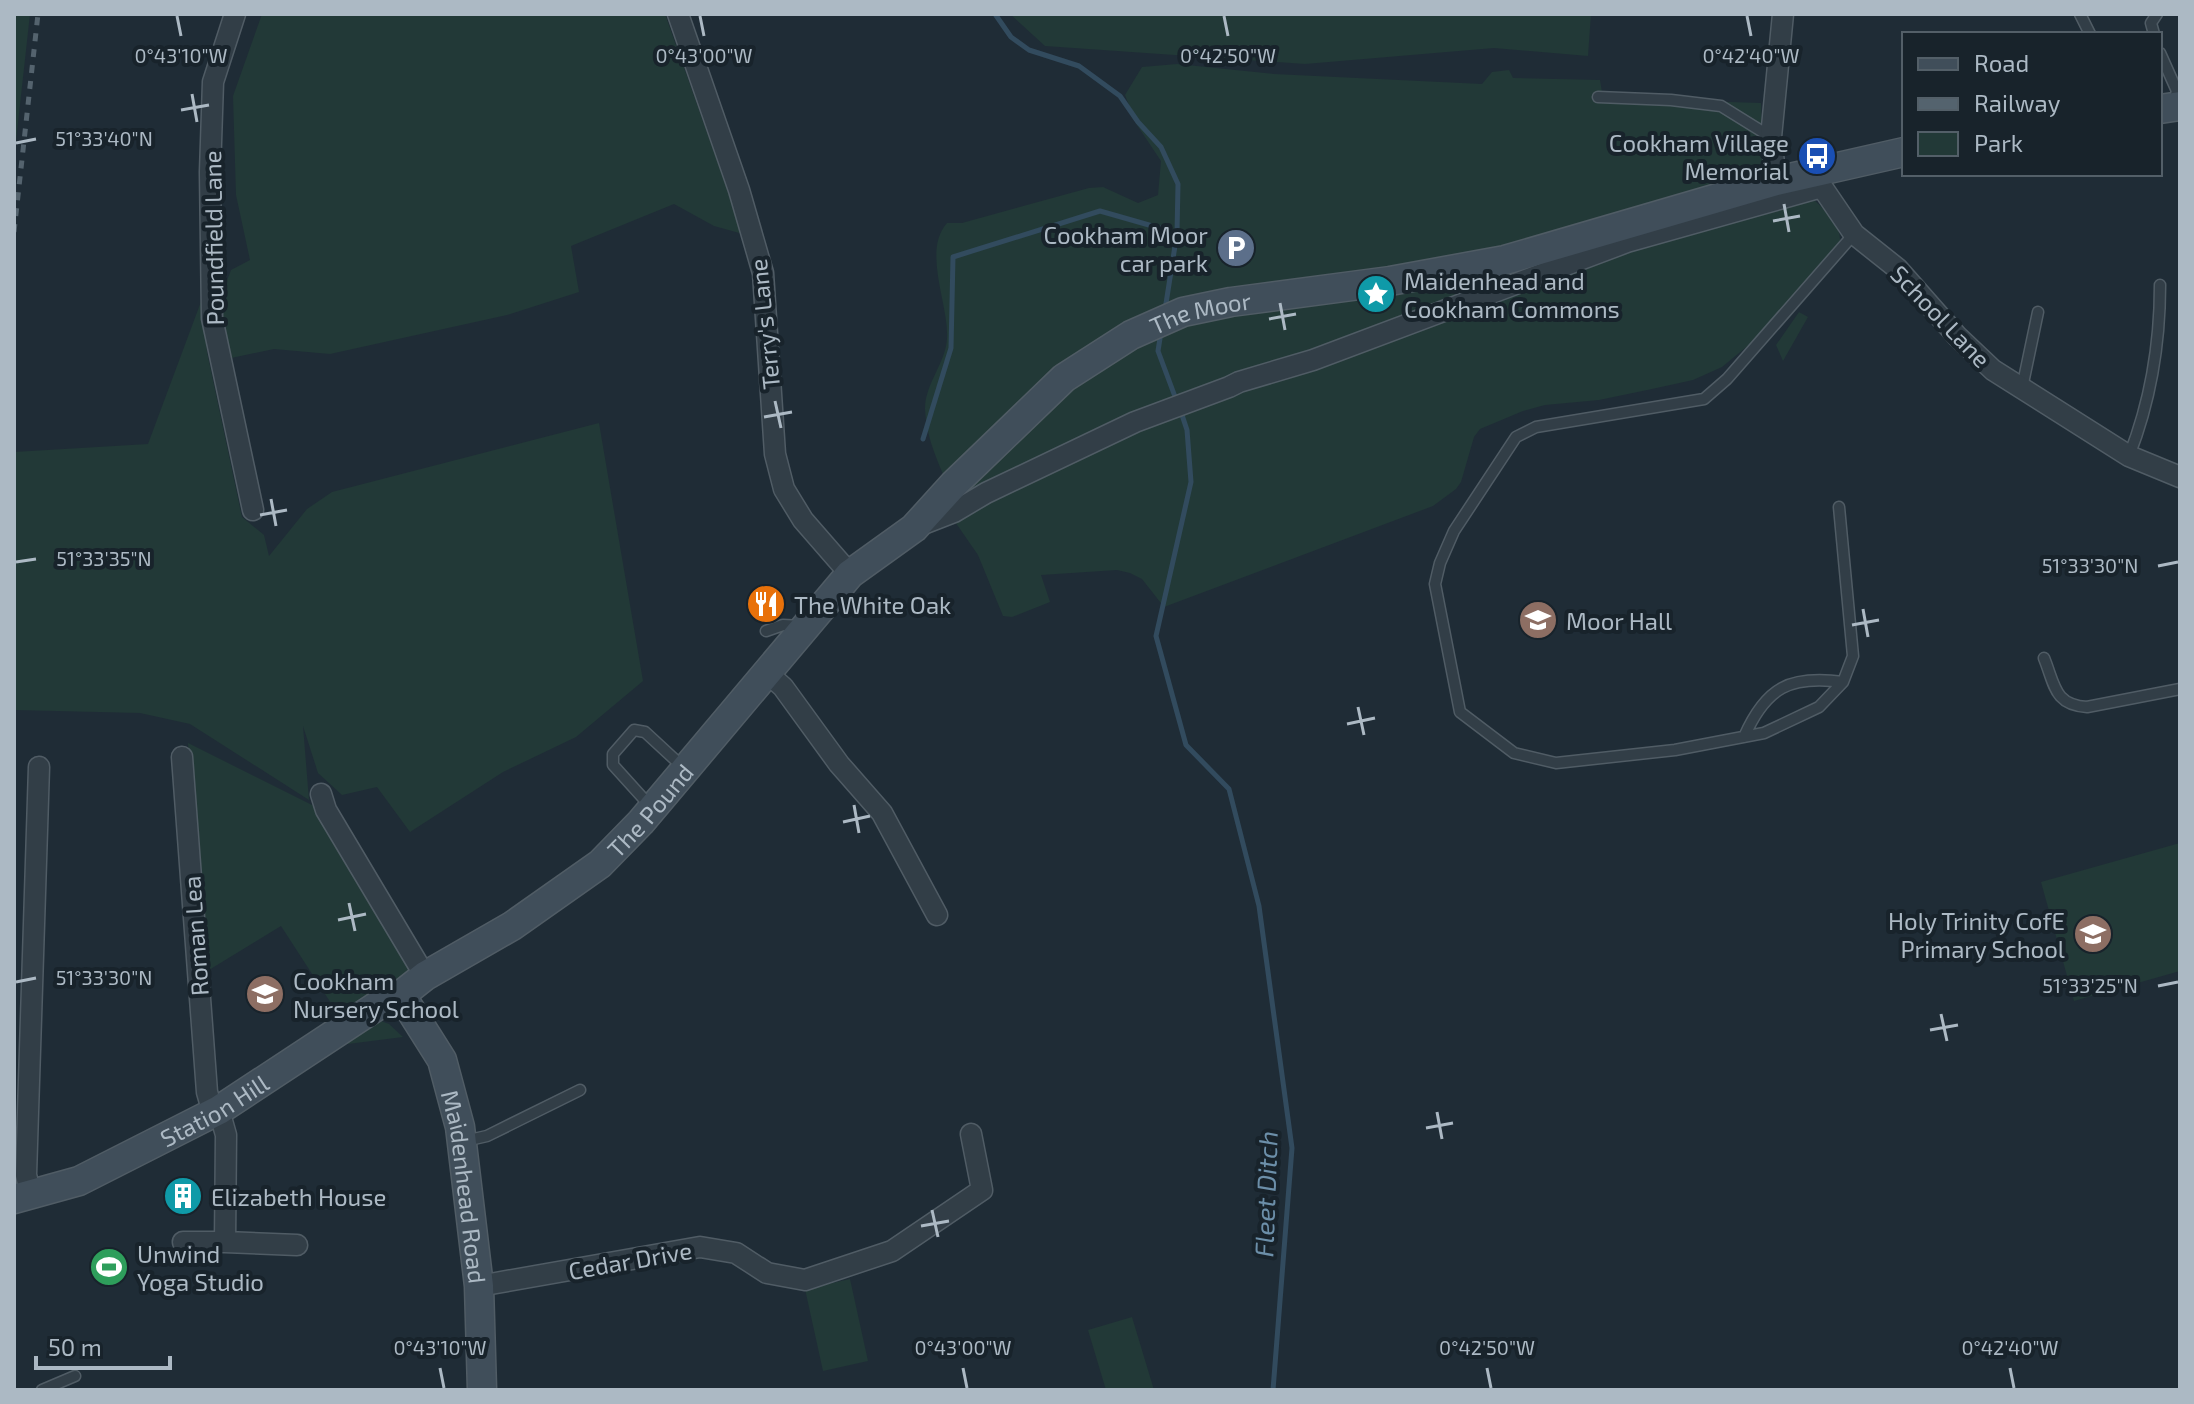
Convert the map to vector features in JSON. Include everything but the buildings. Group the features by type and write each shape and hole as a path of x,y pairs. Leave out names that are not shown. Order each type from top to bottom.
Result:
{"main road":[{"name":"The Moor","path":"850,574 914,528 954,484 1064,378 1131,335 1183,312 1231,297 1390,281 1505,260 1776,181 1820,178 1902,153"},
{"name":"The Pound","path":"401,995 425,976 512,926 600,864 652,809 850,574"},
{"name":"Station Hill","path":"22,1197 79,1181 216,1112 383,1002 401,995"},
{"name":"Maidenhead Road","path":"401,995 442,1060 463,1141 479,1286 482,1390"}],"street":[{"name":"Poundfield Lane","path":"235,14 213,82 210,172 212,318 253,510"},
{"name":"Terry's Lane","path":"678,14 739,190 763,273 775,454 784,489 803,520 850,574"},
{"path":"1776,181 1771,137 1783,14"},
{"path":"914,528 954,512 986,493 1135,422 1239,382 1327,355 1627,242 1820,178"},
{"name":"School Lane","path":"1820,178 1854,234 1898,269 1957,336 1993,370 2129,456 2180,477"},
{"path":"766,672 783,687 839,764 882,813 937,915"},
{"name":"Roman Lea","path":"182,757 207,1092 226,1135 225,1242"},
{"path":"22,1197 26,1175 39,767"},
{"path":"321,794 326,810 425,976"},
{"name":"Cedar Drive","path":"479,1286 700,1247 736,1253 767,1273 805,1280 892,1251 982,1190 971,1134"},
{"path":"183,1242 297,1245"}],"lane":[{"path":"2080,14 2089,32"},
{"path":"2153,32 2151,23 2157,14"},
{"path":"2162,57 2177,91 2171,107"},
{"path":"1598,97 1721,106 1771,137"},
{"path":"1839,507 1853,656 1843,682 1819,707 1764,733 1675,750 1556,763 1514,753 1460,712 1435,584 1454,531 1516,437 1536,427 1704,399 1727,379 1854,234"},
{"path":"2129,456 2154,378 2160,324 2160,285"},
{"path":"2022,388 2038,312"},
{"path":"766,631 783,625 805,626"},
{"path":"2044,658 2061,700 2072,706 2087,707 2180,689"},
{"path":"1744,737 1766,698 1789,682 1823,679 1843,682"},
{"path":"652,809 613,765 613,754 630,733 634,730 645,732 685,769"},
{"path":"463,1141 487,1136 580,1090"},
{"path":"42,1390 75,1376"}],"green space":[{"path":"14,14 30,14 14,159"},
{"path":"262,14 665,14 743,234 714,226 674,204 571,246 579,292 507,315 330,354 274,349 231,358 226,366 221,296 231,270 250,260 236,195 233,96"},
{"path":"1010,14 1591,14 1588,56 1494,48 1305,64 1045,46"},
{"path":"1177,64 1274,74 1482,84 1492,72 1509,70 1513,78 1600,80 1603,98 1761,103 1767,154 1832,218 1840,241 1750,344 1722,367 1693,380 1652,389 1599,400 1545,405 1480,429 1474,437 1461,482 1433,506 1164,607 1142,579 1117,570 1041,575 1050,602 1012,617 1003,616 978,555 933,490 943,474 929,435 925,409 928,390 943,356 947,338 938,279 937,248 940,235 947,223 962,223 1089,188 1103,187 1138,203 1158,195 1161,161 1137,125 1125,95 1142,67"},
{"path":"202,299 207,352 242,517 264,535 269,556 307,509 332,492 599,423 643,681 576,737 503,772 410,832 377,787 342,795 318,773 303,726 309,800 190,724 140,713 14,710 14,452 148,444"},
{"path":"1799,312 1808,317 1783,361 1776,345"},
{"path":"188,743 316,807 407,964 408,973 338,1014 281,926 204,973"},
{"name":"Holy Trinity CofE Primary School","path":"2180,843 2180,971 2074,1001 2041,882"},
{"path":"381,1021 403,1037 340,1045 369,1023"},
{"path":"850,1279 868,1361 823,1371 805,1289"},
{"path":"1132,1317 1154,1390 1106,1390 1088,1330"}],"waterway":[{"path":"995,14 1011,37 1029,50 1079,66 1120,96 1161,147 1178,184 1177,233 1165,310"},
{"path":"923,439 951,348 953,257 1100,211 1177,233"},
{"path":"1161,332 1158,351 1177,402"},
{"name":"Fleet Ditch","path":"1181,412 1187,430 1191,482 1156,636 1186,745 1229,789 1259,906 1292,1148 1273,1390"}],"railway":[{"path":"14,232 38,14"}],"place":[{"name":"Cookham Village Memorial","path":"1817,156"},
{"name":"Cookham Moor car park","path":"1236,248"},
{"name":"Maidenhead and Cookham Commons","path":"1376,294"},
{"name":"The White Oak","path":"766,604"},
{"name":"Moor Hall","path":"1538,620"},
{"name":"Holy Trinity CofE Primary School","path":"2093,934"},
{"name":"Cookham Nursery School","path":"265,994"},
{"name":"Elizabeth House","path":"183,1196"},
{"name":"Unwind Yoga Studio","path":"109,1267"}]}
